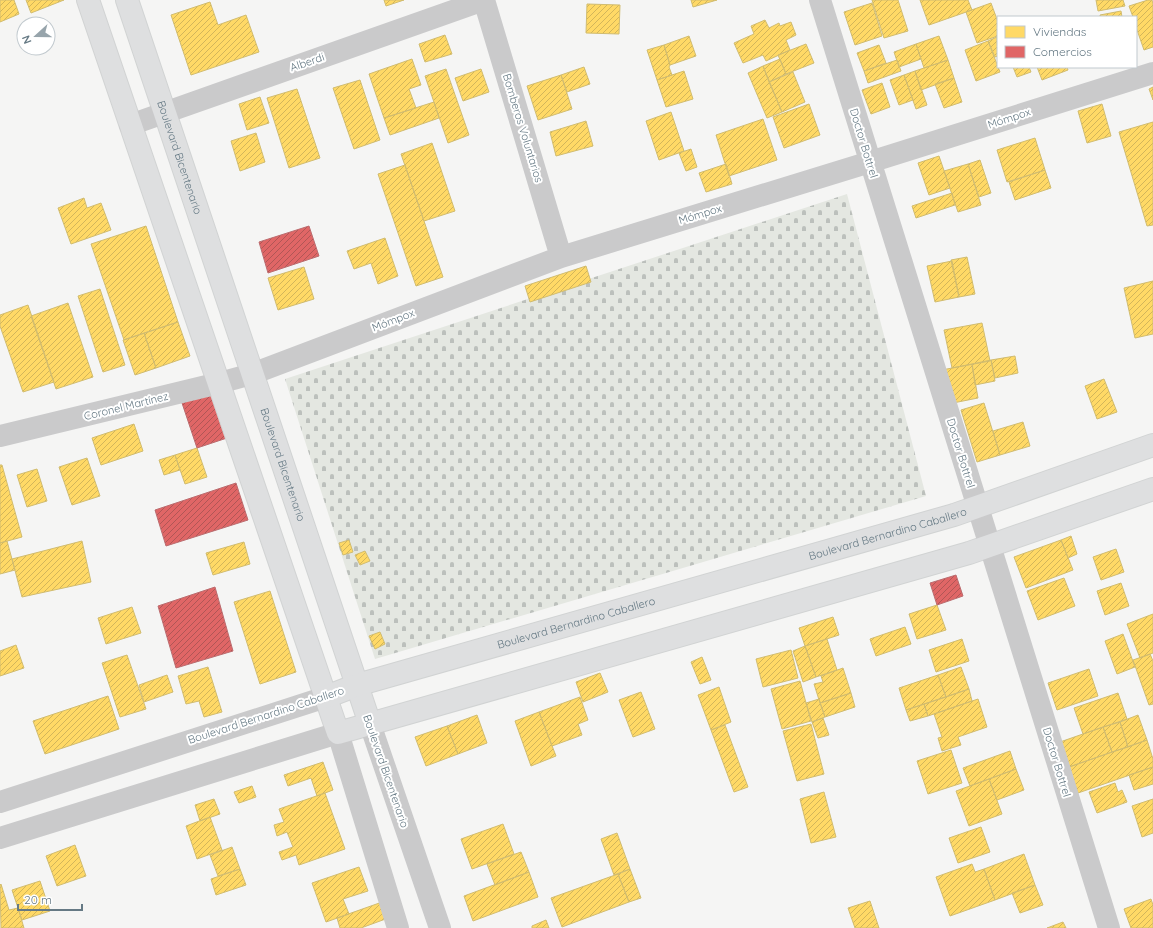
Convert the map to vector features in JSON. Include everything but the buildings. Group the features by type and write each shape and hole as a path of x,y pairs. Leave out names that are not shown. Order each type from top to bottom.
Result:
{"main road":[{"path":"88,0 338,733 990,546 1153,489"},
{"name":"Boulevard Bicentenario","path":"127,0 370,724"},
{"name":"Boulevard Bernardino Caballero","path":"326,697 357,685 978,507 1153,445"}],"street":[{"name":"Alberdi","path":"130,125 484,0"},
{"name":"Bomberos Voluntarios","path":"484,0 561,257"},
{"name":"Doctor Bottrel","path":"820,0 1109,928"},
{"name":"Mómpox","path":"252,374 561,257 1153,73"},
{"name":"Coronel Martínez","path":"0,436 252,374"},
{"name":"Boulevard Bernardino Caballero","path":"0,802 326,697"},
{"name":"Boulevard Bicentenario","path":"370,724 440,928"},
{"path":"0,838 338,733 398,928"}],"green space":[{"path":"847,194 926,496 375,659 285,379"}]}
